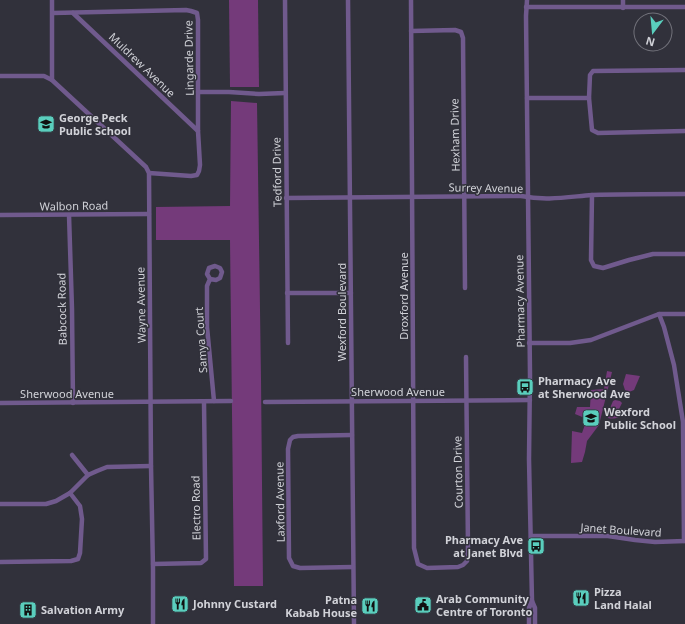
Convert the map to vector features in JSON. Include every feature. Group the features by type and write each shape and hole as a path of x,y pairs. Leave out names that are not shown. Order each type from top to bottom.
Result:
{"street":[{"path":"52,0 52,80"},
{"name":"Tedford Drive","path":"284,0 288,343"},
{"name":"Wexford Boulevard","path":"348,0 354,624"},
{"name":"Droxford Avenue","path":"410,0 414,548 418,564 427,568 444,567"},
{"name":"Pharmacy Avenue","path":"527,0 530,400 529,459 532,536 532,601 529,608 529,624"},
{"path":"623,0 623,8"},
{"path":"526,7 685,7"},
{"name":"Lingarde Drive","path":"53,13 186,10 196,13 198,20 199,171 197,174 191,176 149,174"},
{"name":"Muldrew Avenue","path":"73,13 198,131"},
{"name":"Hexham Drive","path":"411,31 455,30 461,32 463,38 465,288"},
{"path":"685,70 593,71 590,75 589,98 592,130 598,133 685,131"},
{"path":"0,76 44,76 52,80 146,167 149,174"},
{"path":"198,92 259,94 285,93"},
{"path":"527,98 589,98"},
{"name":"Wayne Avenue","path":"149,174 153,624"},
{"name":"Surrey Avenue","path":"286,198 464,196 564,198 592,195 685,194"},
{"path":"592,195 591,260 594,266 603,268 653,254 685,254"},
{"name":"Walbon Road","path":"0,215 149,214"},
{"name":"Babcock Road","path":"68,215 72,309 73,403"},
{"name":"Samya Court","path":"210,279 207,286 207,327 214,401"},
{"path":"287,293 351,293"},
{"path":"529,343 570,343 591,340 660,314 685,314"},
{"path":"660,314 674,365 683,422 685,542"},
{"name":"Courton Drive","path":"444,567 463,566 467,561 466,357"},
{"name":"Sherwood Avenue","path":"265,402 530,400"},
{"name":"Sherwood Avenue","path":"0,404 231,401"},
{"name":"Electro Road","path":"153,564 201,563 206,559 204,402"},
{"name":"Laxford Avenue","path":"352,435 293,437 290,440 288,449 289,558 293,566 300,568 353,567"},
{"path":"72,455 88,475"},
{"path":"0,504 46,504 56,501 70,493 88,475 107,467 151,466"},
{"path":"0,562 72,561 78,559 80,553 82,519 80,506 70,493"},
{"name":"Janet Boulevard","path":"532,536 608,536 655,542 685,542"},
{"name":"Pharmacy Avenue","path":"532,601 535,608 534,624"}],"shaded area":[{"path":"229,0 258,0 259,87 230,87"},
{"path":"231,101 257,103 263,586 234,586 230,240 156,240 156,207 230,206"},
{"path":"607,371 612,372 599,425 587,441 582,462 571,463 572,431 582,433 587,419 575,414 577,407 590,407 591,390 604,389"},
{"path":"626,374 640,376 634,390 629,392 625,390 623,384"},
{"path":"615,400 622,403 619,409 620,416 611,419 608,418 607,415 613,401"}],"place":[{"name":"George Peck Public School","path":"46,124"},
{"name":"Pharmacy Ave at Sherwood Ave","path":"525,387"},
{"name":"Wexford Public School","path":"591,418"},
{"name":"Pharmacy Ave at Janet Blvd","path":"536,546"},
{"name":"Pizza Land Halal","path":"581,598"},
{"name":"Johnny Custard","path":"180,604"},
{"name":"Arab Community Centre of Toronto","path":"423,605"},
{"name":"Patna Kabab House","path":"370,606"},
{"name":"Salvation Army","path":"28,610"}]}
